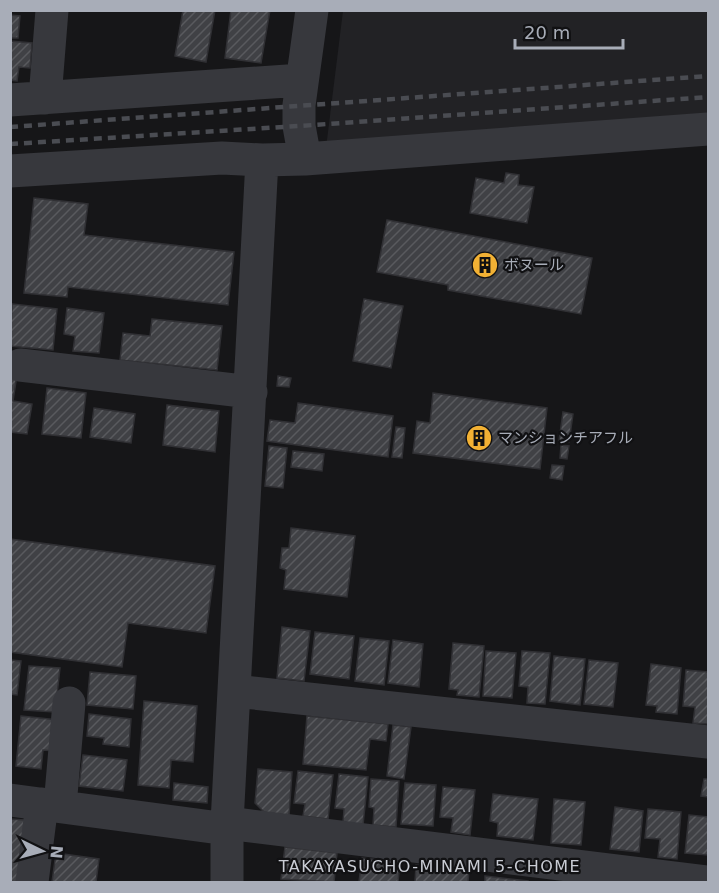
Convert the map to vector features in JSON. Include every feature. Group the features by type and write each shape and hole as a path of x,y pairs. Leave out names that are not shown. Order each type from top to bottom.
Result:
{"street":[{"path":"45,98 52,10"},
{"path":"305,159 299,126 302,81 312,10"},
{"path":"10,100 302,81"},
{"path":"10,171 222,158 305,159 708,129"},
{"path":"227,882 227,826 262,160"},
{"path":"20,365 250,392"},
{"path":"235,692 708,742"},
{"path":"32,882 51,805 69,703"},
{"path":"10,800 706,882"}],"shaded area":[{"path":"343,11 708,11 708,123 326,148"}],"building":[{"path":"183,10 215,10 206,62 175,56"},
{"path":"231,10 270,10 261,63 225,58"},
{"path":"10,15 20,16 18,38 10,38"},
{"path":"10,41 32,43 30,68 19,67 17,81 10,80"},
{"path":"506,173 519,175 518,185 534,187 527,223 470,213 476,178 504,183"},
{"path":"34,198 88,204 84,235 234,252 228,305 68,287 67,297 24,293"},
{"name":"ボヌール","path":"387,220 592,258 581,314 448,290 448,285 377,272"},
{"path":"364,299 403,306 391,368 353,361"},
{"path":"12,304 57,309 53,350 10,346"},
{"path":"67,308 104,313 99,353 73,351 75,336 64,334"},
{"path":"152,319 222,326 217,370 120,360 123,333 150,336"},
{"path":"10,374 17,375 13,401 32,404 27,434 10,432"},
{"path":"278,376 291,378 289,387 277,386"},
{"path":"47,388 86,393 81,438 42,434"},
{"name":"マンションチアフル","path":"433,393 547,408 540,469 413,453 417,421 430,423"},
{"path":"298,403 393,416 388,457 267,441 270,420 295,423"},
{"path":"167,405 219,411 215,452 163,445"},
{"path":"94,408 135,414 131,443 90,437"},
{"path":"563,412 573,414 569,442 559,441"},
{"path":"396,427 405,428 402,458 392,457"},
{"path":"561,445 569,446 567,459 560,458"},
{"path":"269,446 287,448 283,488 265,486"},
{"path":"293,451 324,454 322,471 291,467"},
{"path":"552,465 564,466 562,480 550,478"},
{"path":"291,528 355,536 347,597 284,589 286,570 280,568 282,548 289,548"},
{"path":"10,539 215,566 206,633 128,623 122,667 10,652"},
{"path":"282,627 310,631 304,681 277,678"},
{"path":"315,632 354,636 349,679 310,674"},
{"path":"360,638 389,641 384,685 355,681"},
{"path":"393,640 423,644 419,687 388,683"},
{"path":"453,643 484,646 479,697 457,695 458,690 449,689"},
{"path":"486,651 516,653 512,698 483,696"},
{"path":"522,651 550,653 545,704 527,703 528,687 519,686"},
{"path":"554,656 585,659 580,705 550,701"},
{"path":"10,660 21,661 17,695 10,694"},
{"path":"589,660 618,663 613,707 584,704"},
{"path":"651,664 681,668 677,714 656,712 657,706 646,705"},
{"path":"29,666 60,668 55,712 24,710"},
{"path":"686,670 708,672 708,724 693,723 695,707 683,706"},
{"path":"90,672 136,676 133,709 87,705"},
{"path":"144,701 197,706 193,762 171,760 169,788 138,785"},
{"path":"89,714 131,719 129,747 103,744 104,738 87,736"},
{"path":"21,716 58,720 54,751 43,750 41,769 16,766"},
{"path":"307,716 388,724 386,741 370,739 366,770 303,764"},
{"path":"393,725 411,727 404,779 387,776"},
{"path":"83,755 127,760 123,791 79,786"},
{"path":"258,769 292,772 289,816 266,814 255,803"},
{"path":"298,771 333,775 328,819 303,816 305,804 294,803"},
{"path":"339,774 368,777 363,825 343,823 344,809 335,808"},
{"path":"371,779 399,781 396,827 373,825 374,808 369,807"},
{"path":"704,779 708,779 708,797 701,796"},
{"path":"174,783 208,787 207,803 173,800"},
{"path":"405,783 436,785 433,826 401,824"},
{"path":"443,787 475,790 470,835 451,832 453,818 440,817"},
{"path":"493,794 538,799 533,840 497,836 498,823 490,821"},
{"path":"554,799 585,802 581,845 551,843"},
{"path":"615,807 643,811 639,852 610,849"},
{"path":"648,809 681,812 677,859 658,857 660,839 645,838"},
{"path":"689,815 708,817 708,855 685,853"},
{"path":"10,819 25,820 18,882 10,882"},
{"path":"285,847 337,853 334,882 281,879"},
{"path":"56,853 99,859 96,882 52,882"},
{"path":"362,858 400,862 398,882 359,882"},
{"path":"416,865 469,870 468,882 415,882"},
{"path":"485,876 528,881 528,882 485,882"}],"railway":[{"path":"10,127 708,76"},
{"path":"10,144 708,97"}],"place":[{"name":"ボヌール","path":"485,265"},
{"name":"マンションチアフル","path":"479,438"}],"district":[{"name":"TAKAYASUCHO-MINAMI 5-CHOME","path":"430,866"}]}
